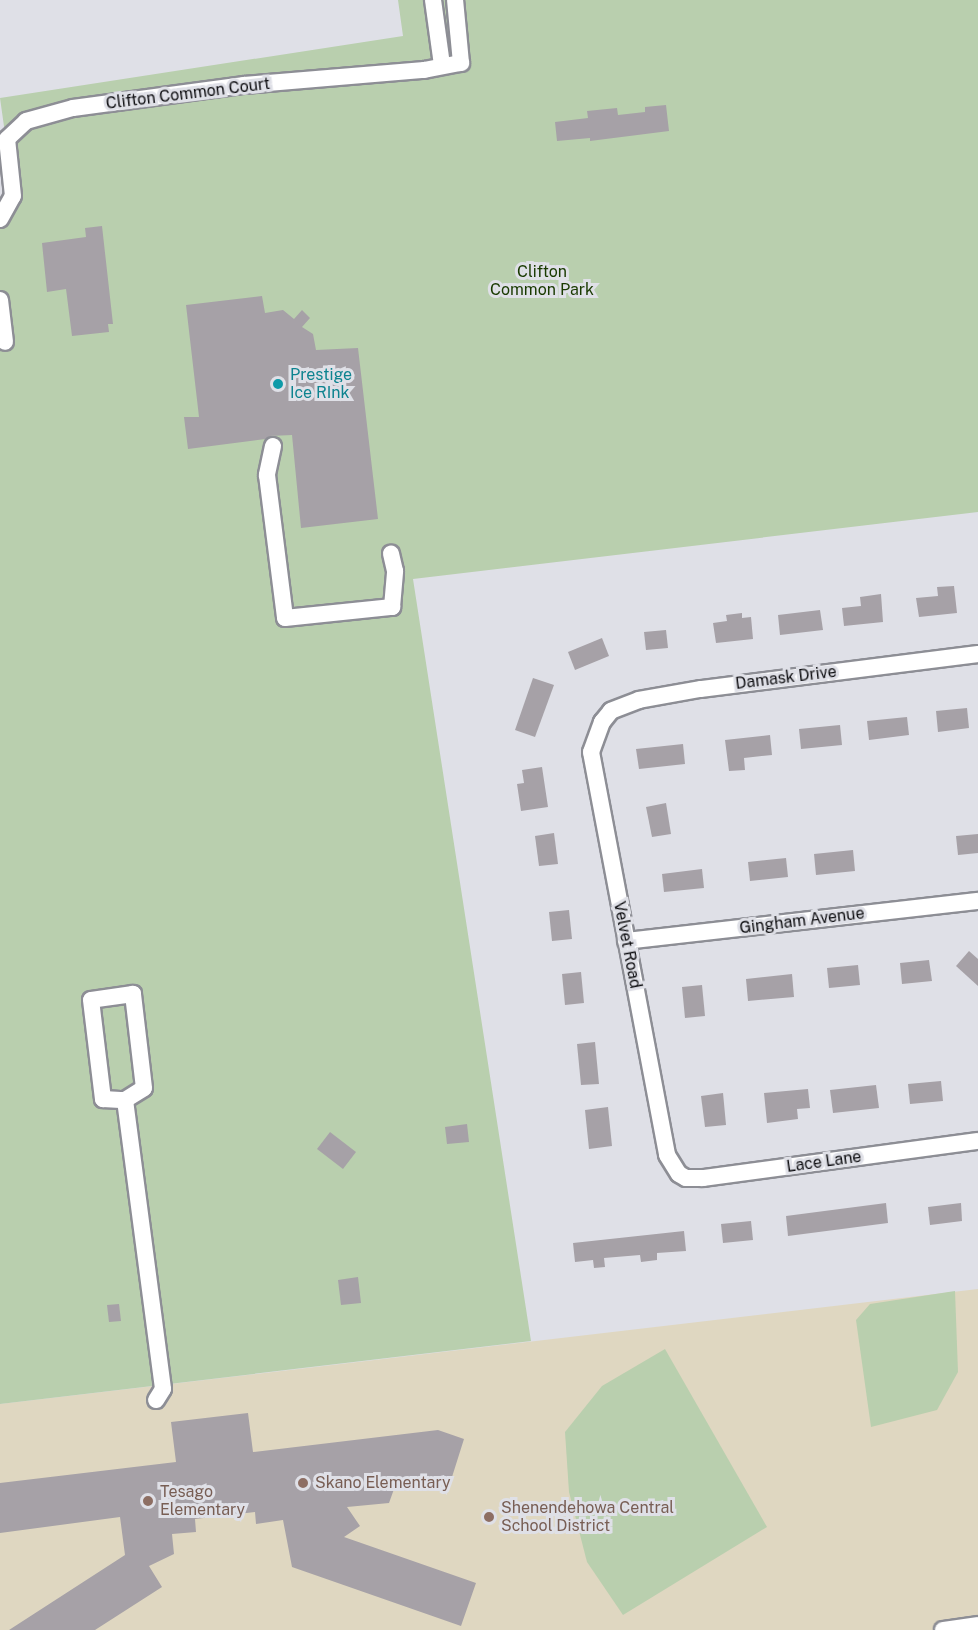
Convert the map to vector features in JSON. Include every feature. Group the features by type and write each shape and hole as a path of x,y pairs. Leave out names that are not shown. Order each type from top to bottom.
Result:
{"street":[{"path":"433,0 442,65"},
{"name":"Clifton Common Court","path":"0,219 13,196 7,139 26,121 73,108 244,85 424,70 461,63 455,0"},
{"path":"0,300 5,342"},
{"path":"273,446 267,475 285,618 392,607 395,572 391,553"},
{"name":"Damask Drive","path":"602,722 611,711 639,700 700,689 978,654"},
{"name":"Velvet Road","path":"602,722 591,752 667,1155 673,1167"},
{"name":"Gingham Avenue","path":"626,941 978,901"},
{"path":"133,994 144,1088 125,1100 103,1099 91,1000 133,994"},
{"path":"125,1100 164,1389 156,1400"},
{"name":"Lace Lane","path":"673,1167 686,1178 703,1178 978,1140"},
{"path":"943,1630 978,1625"}],"shaded area":[{"name":"Shenendehowa Central School District","path":"978,1289 978,1630 0,1630 0,1404"}],"green space":[{"name":"Clifton Common Park","path":"398,0 978,0 978,512 413,579 531,1341 0,1404 0,199 12,183 0,98 403,36"},
{"path":"955,1291 958,1372 937,1410 871,1427 856,1320 870,1304"},
{"path":"665,1349 767,1527 623,1615 587,1562 569,1492 565,1432 602,1386"}],"building":[{"path":"666,105 669,131 590,141 590,138 557,141 555,122 588,118 587,111 617,108 618,115 645,112 645,107"},
{"path":"102,226 113,324 108,324 109,332 72,336 66,289 47,292 42,243 86,237 85,228"},
{"name":"Prestige Ice RInk","path":"262,296 265,313 283,310 294,319 302,310 310,318 302,327 313,334 316,350 358,348 378,519 301,528 292,435 270,436 265,439 188,449 184,417 199,417 186,305"},
{"path":"954,586 957,613 919,617 916,598 938,596 937,587"},
{"path":"881,594 883,622 844,626 842,608 861,606 860,597"},
{"path":"820,610 823,630 780,635 778,615"},
{"path":"742,613 742,618 751,617 753,639 716,643 713,623 727,621 726,615"},
{"path":"666,630 668,648 646,650 644,632"},
{"path":"602,638 609,656 575,670 568,652"},
{"path":"533,678 554,685 535,737 515,730"},
{"path":"967,708 969,728 938,732 936,711"},
{"path":"907,717 909,735 869,740 867,721"},
{"path":"840,725 842,745 801,749 799,729"},
{"path":"770,735 772,755 744,758 745,770 729,771 725,740"},
{"path":"683,744 685,764 639,769 636,749"},
{"path":"542,767 548,807 521,811 517,784 524,783 522,770"},
{"path":"666,803 671,834 652,837 646,807"},
{"path":"554,833 558,864 539,866 535,836"},
{"path":"978,834 978,853 958,855 956,836"},
{"path":"853,850 855,871 816,875 814,854"},
{"path":"786,858 788,877 750,881 748,862"},
{"path":"702,869 704,888 664,892 662,874"},
{"path":"569,910 572,939 552,941 549,912"},
{"path":"969,951 978,959 978,986 956,966"},
{"path":"929,960 932,981 902,984 900,963"},
{"path":"858,965 860,985 829,988 827,968"},
{"path":"581,972 584,1003 565,1005 562,974"},
{"path":"792,974 794,997 748,1001 746,979"},
{"path":"702,985 705,1016 685,1018 682,987"},
{"path":"595,1042 599,1084 581,1085 577,1044"},
{"path":"941,1081 943,1101 910,1104 908,1084"},
{"path":"876,1085 879,1108 833,1113 830,1090"},
{"path":"808,1089 810,1108 797,1109 798,1119 767,1123 764,1093"},
{"path":"723,1093 726,1125 705,1127 701,1096"},
{"path":"608,1107 612,1146 589,1149 585,1110"},
{"path":"467,1124 469,1142 447,1144 445,1127"},
{"path":"330,1132 356,1152 343,1169 317,1149"},
{"path":"886,1203 888,1223 788,1236 786,1216"},
{"path":"961,1203 962,1221 930,1225 928,1207"},
{"path":"751,1221 753,1240 723,1243 721,1224"},
{"path":"684,1231 686,1251 657,1253 657,1260 641,1262 640,1255 604,1258 605,1267 594,1268 593,1260 575,1262 573,1243"},
{"path":"358,1277 361,1303 341,1305 338,1280"},
{"path":"119,1304 121,1321 109,1322 107,1305"},
{"path":"248,1413 253,1452 438,1430 464,1439 452,1477 432,1490 398,1478 389,1503 347,1507 360,1526 344,1537 476,1583 461,1626 292,1567 283,1520 256,1524 255,1512 195,1519 196,1532 172,1534 174,1554 149,1566 162,1587 95,1630 9,1630 125,1555 120,1517 0,1533 0,1483 176,1462 171,1422"}],"place":[{"name":"Prestige Ice RInk","path":"278,384"},
{"name":"Skano Elementary","path":"303,1483"},
{"name":"Tesago Elementary","path":"148,1501"},
{"name":"Shenendehowa Central School District","path":"489,1517"}]}
